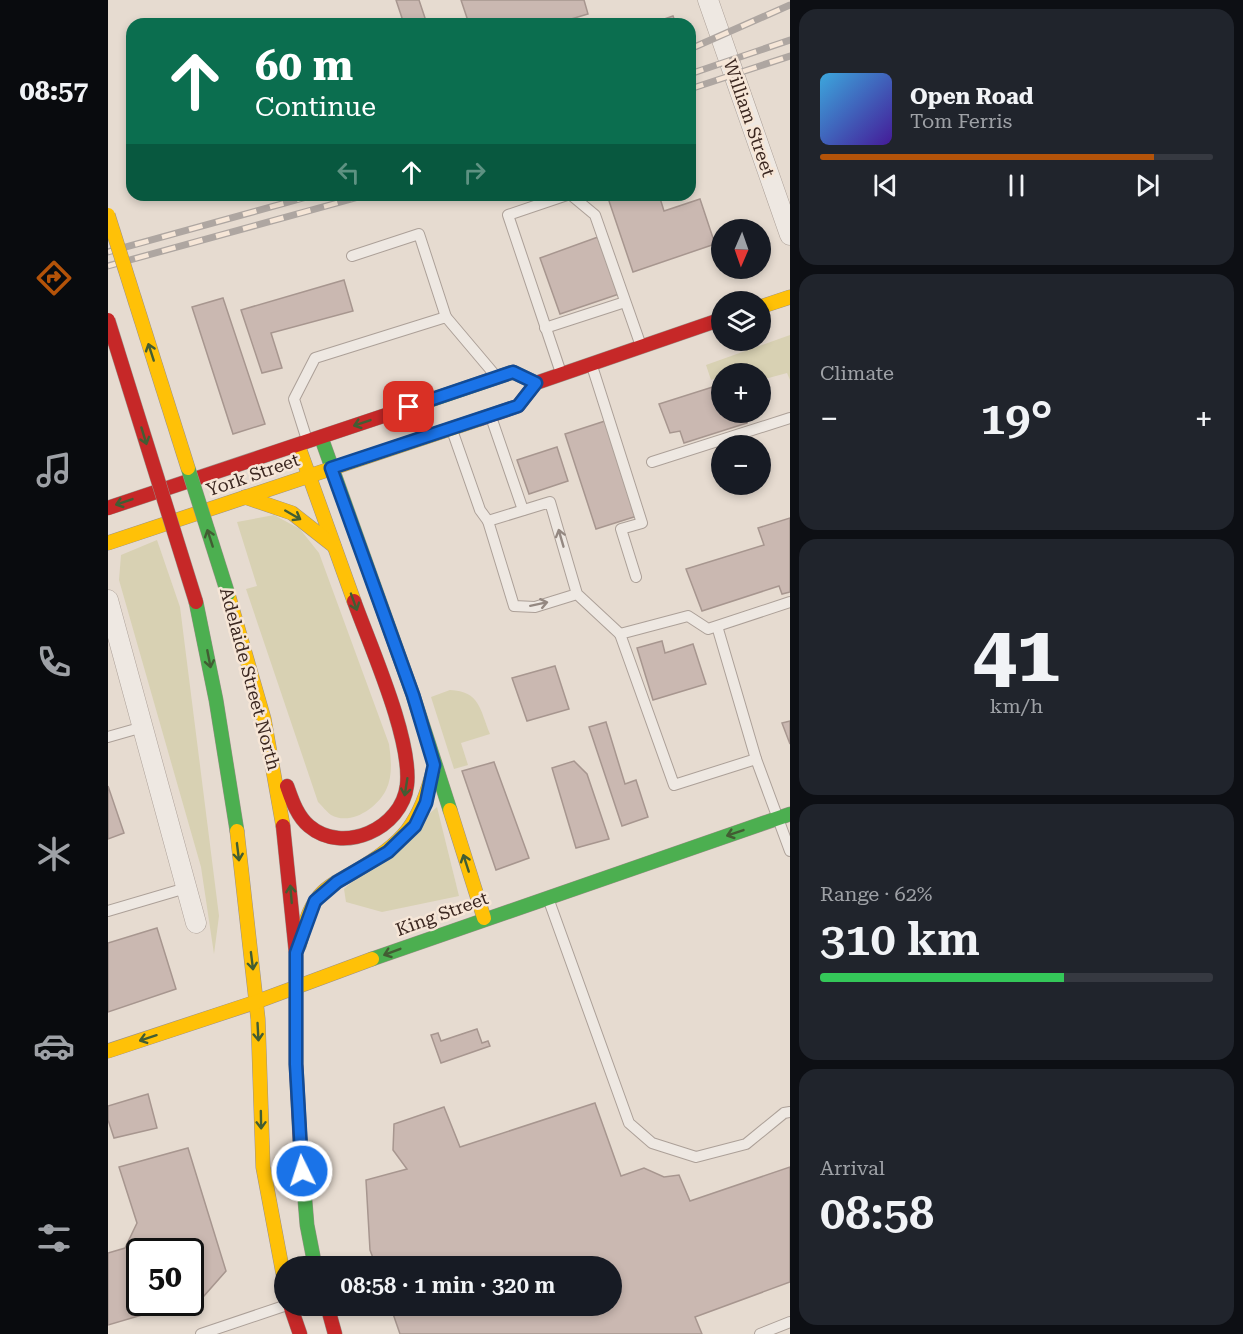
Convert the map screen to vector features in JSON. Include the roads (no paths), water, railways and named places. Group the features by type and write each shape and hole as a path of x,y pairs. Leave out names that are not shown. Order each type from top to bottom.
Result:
{"main road":[{"name":"Adelaide Street North","path":"108,215 228,594 264,719 282,811 296,953 301,1153 307,1225 313,1256"},
{"path":"771,303 790,297"},
{"name":"Adelaide Street North","path":"108,320 196,602 215,692 256,1002 262,1151 271,1219 279,1256"},
{"name":"York Street","path":"108,543 518,406 536,383 711,324"},
{"name":"York Street","path":"108,508 513,372 536,383"},
{"path":"309,441 331,468 413,695 484,918"},
{"path":"264,719 297,813 311,828 331,836 354,838 375,832 392,820 403,804 408,759 402,736 308,475 309,441"},
{"path":"245,497 292,513 334,546"},
{"path":"296,953 315,901 337,882 388,852 415,826 426,803 434,765"},
{"name":"King Street","path":"108,1051 256,1002 484,918 784,816"},
{"path":"293,1316 300,1334"},
{"path":"330,1316 335,1334"}],"street":[{"name":"William Street","path":"708,0 790,235"},
{"path":"108,600 196,923"}],"lane":[{"path":"551,201 508,215 561,373"},
{"path":"577,201 596,215 641,346"},
{"path":"352,256 419,234 446,317 497,378"},
{"path":"545,328 625,302"},
{"path":"309,441 294,399 315,358 446,317"},
{"path":"591,363 642,522 621,529 636,577"},
{"path":"490,414 523,510"},
{"path":"652,462 790,418"},
{"path":"451,427 480,510 489,521 514,606 535,607 577,594"},
{"path":"489,521 550,502 577,594 620,634 674,785 756,759"},
{"path":"620,634 688,616 708,629 790,602"},
{"path":"717,626 756,759 784,816 790,851"},
{"path":"108,737 143,727"},
{"path":"108,911 186,888"},
{"path":"548,897 629,1123 652,1143 696,1157 746,1144 784,1113 790,1112"},
{"path":"201,1334 274,1310"},
{"path":"760,1334 790,1322"}],"railway":[{"path":"696,46 790,5"},
{"path":"696,72 790,40"},
{"path":"696,87 790,56"},
{"path":"108,252 292,201"},
{"path":"108,266 344,201"}]}
